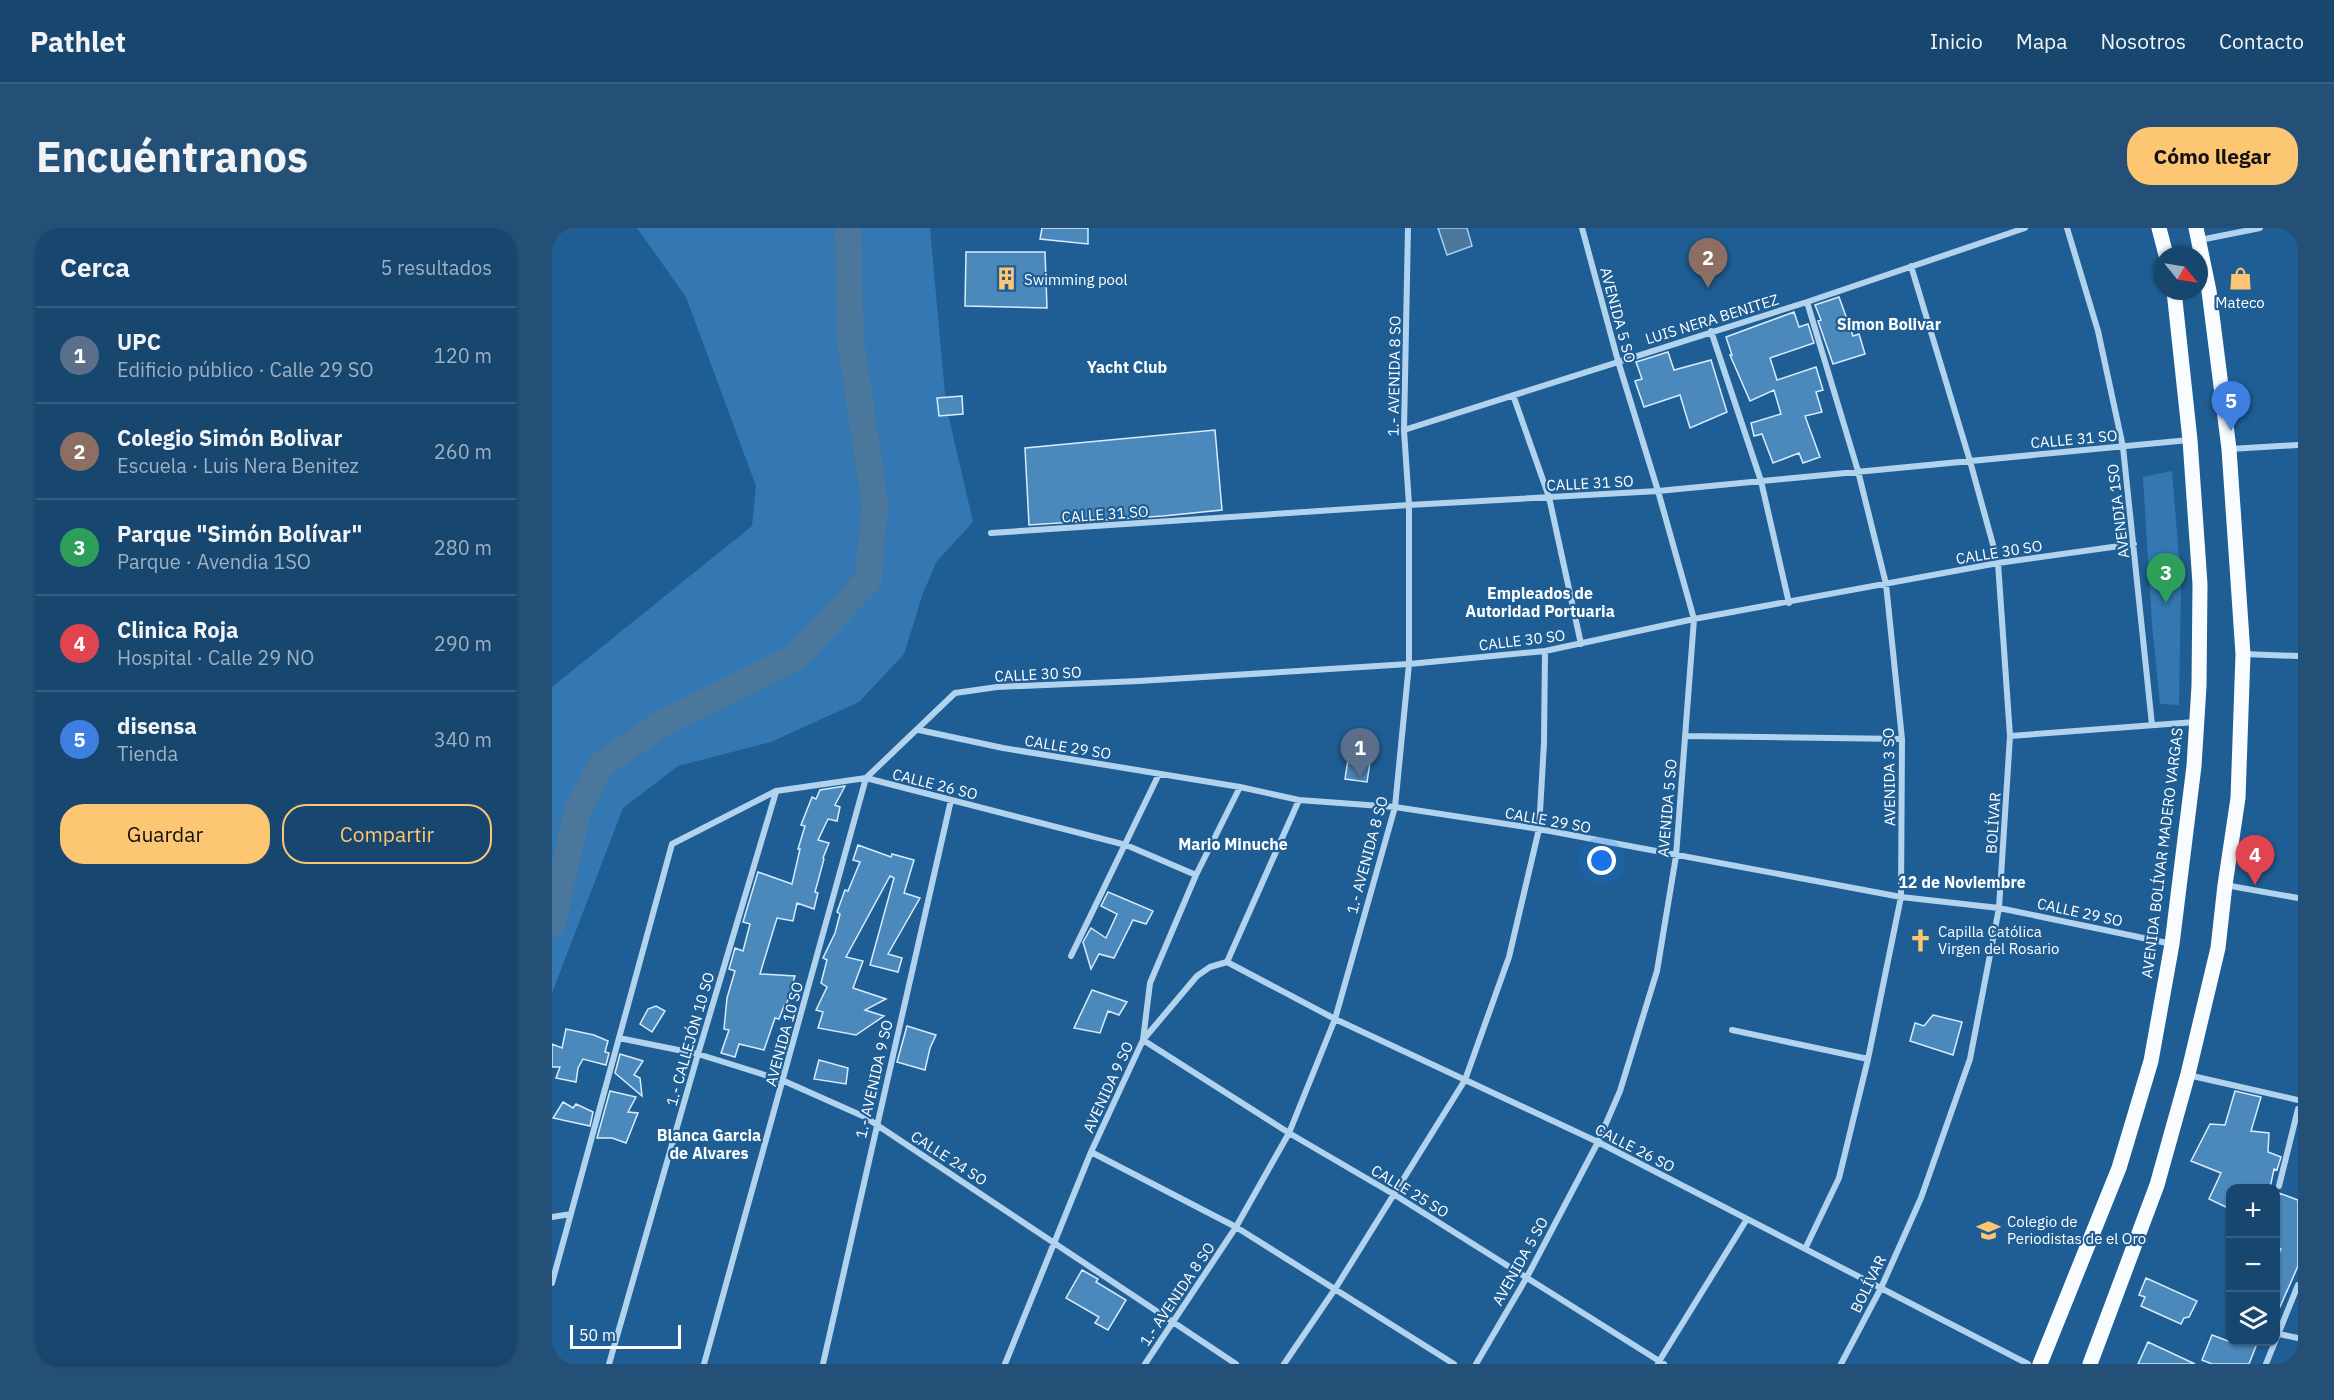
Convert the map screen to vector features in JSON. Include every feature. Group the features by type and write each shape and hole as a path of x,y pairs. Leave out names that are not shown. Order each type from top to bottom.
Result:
{"main road":[{"path":"2159,228 2164,246"},
{"path":"2090,1364 2157,1185 2188,1074 2218,948 2224,885 2238,798 2243,654 2229,450 2209,291 2198,234"},
{"name":"AVENIDA BOLÍVAR MADERO VARGAS","path":"2040,1364 2119,1168 2151,1060 2172,944 2194,766 2200,584 2190,440 2175,300"}],"street":[{"name":"1.- AVENIDA 8 SO","path":"1145,1364 1236,1227 1289,1133 1335,1019 1395,807 1409,664 1409,505 1404,430 1408,228"},
{"name":"AVENIDA 5 SO","path":"1476,1364 1527,1277 1598,1142 1620,1091 1657,971 1676,856 1694,619 1618,361 1582,228"},
{"name":"LUIS NERA BENITEZ","path":"1404,430 1807,302 2025,228"},
{"name":"AVENDIA 1SO","path":"2067,228 2098,331 2123,447 2152,725"},
{"path":"2198,234 2260,228"},
{"name":"BOLÍVAR","path":"1840,1364 1881,1288 1921,1198 1970,1059 1999,908 2010,736 1998,563 1970,461 1911,266"},
{"name":"AVENIDA 3 SO","path":"1806,1249 1839,1178 1868,1059 1901,897 1902,739 1886,584 1858,471 1807,302"},
{"path":"1711,331 1761,481 1789,603"},
{"path":"1513,395 1549,497 1581,644"},
{"name":"CALLE 31 SO","path":"991,533 1658,491 2190,440"},
{"path":"2229,450 2298,445"},
{"name":"CALLE 30 SO","path":"919,730 936,709 955,693 998,687 1139,681 1409,664 1545,651 1694,619 1998,563 2134,544"},
{"path":"1284,1364 1395,1195 1465,1080 1509,957 1539,829 1544,743 1545,651"},
{"path":"2243,654 2298,656"},
{"path":"2010,736 2197,722"},
{"path":"867,778 919,730"},
{"name":"CALLE 29 SO","path":"919,730 1003,748 1240,786 1299,800 1395,807 1539,829 1901,897 1999,908 2172,944"},
{"path":"1685,736 1902,739"},
{"path":"1071,956 1159,774"},
{"name":"CALLE 26 SO","path":"619,1038 672,844 776,791 867,778 1126,845 1196,875"},
{"name":"AVENIDA 10 SO","path":"704,1364 867,778"},
{"name":"AVENIDA 9 SO","path":"1005,1364 1091,1152 1143,1040 1150,983 1196,875 1240,786"},
{"name":"1.- CALLEJÓN 10 SO","path":"609,1364 776,791"},
{"name":"1.- AVENIDA 9 SO","path":"823,1364 951,800"},
{"path":"1143,1040 1197,976 1210,967 1227,962 1299,800"},
{"path":"2224,885 2298,898"},
{"name":"CALLE 26 SO","path":"1227,962 1335,1019 1598,1142 2028,1364"},
{"path":"1732,1030 1868,1059"},
{"path":"552,1282 619,1038"},
{"name":"CALLE 24 SO","path":"619,1038 698,1054 784,1081 865,1117 1236,1364"},
{"name":"CALLE 25 SO","path":"1143,1040 1289,1133 1395,1195 1527,1277 1660,1363"},
{"path":"2188,1074 2298,1100"},
{"path":"2279,1184 2298,1109"},
{"path":"1091,1152 1236,1227 1454,1364"},
{"path":"552,1217 571,1214"},
{"path":"1660,1363 1747,1219"},
{"path":"2280,1331 2298,1285"},
{"path":"2280,1334 2298,1338"},
{"path":"2266,1364 2274,1346"}],"shaded area":[{"path":"637,228 930,228 946,405 973,522 937,561 923,593 904,654 859,702 771,742 678,766 623,808 552,993 552,687 752,526 756,486 686,297"},
{"path":"1438,228 1467,228 1472,246 1447,255"},
{"path":"2172,471 2181,583 2179,705 2160,704 2152,624 2143,477"}],"building":[{"path":"1042,228 1088,228 1088,244 1040,239"},
{"name":"Swimming pool","path":"966,252 1045,252 1047,308 965,306"},
{"path":"1839,297 1853,336 1859,334 1865,354 1833,364 1815,305"},
{"path":"1794,312 1799,327 1808,324 1814,343 1770,358 1777,380 1816,367 1823,390 1816,392 1822,412 1805,416 1820,457 1803,463 1799,453 1773,463 1762,434 1754,436 1751,423 1781,414 1774,390 1750,401 1730,355 1732,355 1726,337"},
{"path":"1668,352 1674,370 1711,360 1727,412 1690,428 1680,395 1644,407 1635,381 1642,379 1636,362"},
{"path":"962,396 963,414 939,416 937,398"},
{"path":"1215,430 1222,510 1029,525 1025,448"},
{"path":"1349,753 1371,756 1367,782 1345,779"},
{"path":"845,786 835,805 840,807 837,821 828,819 818,840 829,843 815,892 818,893 814,909 797,903 793,921 777,918 760,974 795,976 786,1006 779,1019 775,1018 764,1050 739,1044 735,1057 721,1053 729,1030 724,1029 727,998 735,971 729,969 735,948 743,951 750,924 743,922 758,872 792,884 800,849 798,849 805,826 801,825 812,797 816,799 820,790"},
{"path":"858,845 891,857 892,854 914,860 904,893 920,898 888,954 902,958 898,972 870,965 894,878 890,876 846,957 863,961 853,988 886,999 865,1010 884,1016 856,1035 818,1028 823,1012 816,1010 827,987 821,983 827,960 823,958 835,933 840,914 837,912 845,890 848,891 860,862 853,860"},
{"path":"1108,892 1153,911 1146,924 1133,920 1114,958 1099,954 1091,969 1083,942 1091,928 1106,938 1117,914 1101,906"},
{"path":"1092,990 1127,1002 1119,1015 1108,1011 1100,1033 1074,1028"},
{"path":"656,1006 665,1011 652,1032 640,1024 648,1009"},
{"path":"1933,1015 1962,1022 1953,1055 1910,1041 1915,1023 1924,1026"},
{"path":"907,1026 936,1035 930,1048 925,1070 897,1062"},
{"path":"566,1029 594,1035 608,1041 605,1052 609,1053 606,1065 583,1059 578,1068 576,1082 556,1078 560,1067 552,1067 552,1044 562,1048"},
{"path":"620,1054 643,1061 634,1075 640,1078 642,1096 615,1073"},
{"path":"819,1060 848,1068 846,1084 814,1079"},
{"path":"610,1091 636,1097 628,1112 638,1113 626,1143 612,1138 597,1138"},
{"path":"2235,1091 2261,1097 2251,1131 2269,1133 2268,1152 2281,1157 2277,1170 2274,1169 2271,1184 2226,1184 2226,1207 2209,1199 2221,1173 2191,1161 2210,1124 2225,1125"},
{"path":"563,1102 573,1108 576,1104 593,1112 590,1126 553,1118"},
{"path":"2280,1193 2298,1200 2298,1266 2280,1307 2280,1251"},
{"path":"1082,1270 1098,1279 1096,1282 1126,1300 1108,1330 1095,1323 1099,1317 1066,1298"},
{"path":"2146,1278 2197,1301 2189,1317 2184,1318 2181,1324 2141,1306 2145,1297 2139,1295"},
{"path":"2212,1335 2226,1340 2226,1346 2256,1346 2249,1364 2212,1364 2202,1360"},
{"path":"2148,1342 2195,1364 2138,1364"}],"waterway":[{"path":"552,924 578,810 601,765 661,724 796,657 868,580 875,504 850,337 848,228"}],"place":[{"name":"Mateco","path":"2240,278"},
{"name":"Swimming pool","path":"1006,279"},
{"name":"Colegio Simón Bolivar","path":"1708,288"},
{"name":"disensa","path":"2231,431"},
{"name":"Parque \"Simón Bolívar\"","path":"2166,603"},
{"name":"UPC","path":"1360,778"},
{"name":"Clinica Roja","path":"2255,885"},
{"name":"Capilla Católica Virgen del Rosario","path":"1920,940"},
{"name":"Colegio de Periodistas de el Oro","path":"1989,1230"}],"district":[{"name":"Simon Bolivar","path":"1889,324"},
{"name":"Yacht Club","path":"1127,367"},
{"name":"Empleados de Autoridad Portuaria","path":"1540,602"},
{"name":"Mario Minuche","path":"1233,844"},
{"name":"12 de Noviembre","path":"1962,882"},
{"name":"Blanca Garcia de Alvares","path":"709,1144"}]}
